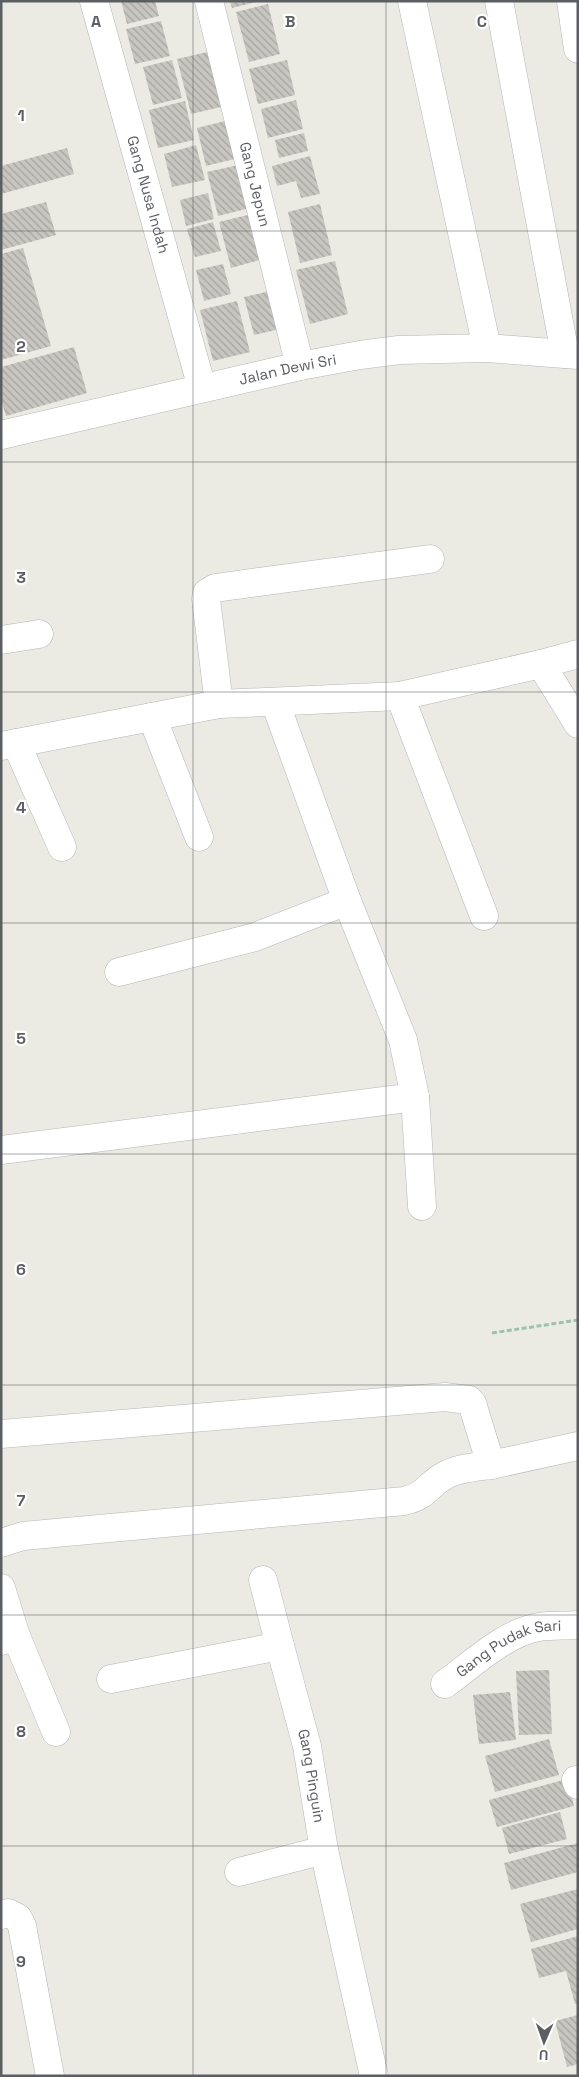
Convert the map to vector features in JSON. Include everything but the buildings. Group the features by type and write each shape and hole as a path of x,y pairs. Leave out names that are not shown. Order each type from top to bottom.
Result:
{"street":[{"name":"Gang Nusa Indah","path":"94,1 202,388"},
{"name":"Gang Jepun","path":"208,1 300,366"},
{"path":"412,1 487,348"},
{"path":"499,1 571,354"},
{"path":"571,1 578,49"},
{"name":"Jalan Dewi Sri","path":"1,435 300,366 399,350 487,348 571,354"},
{"path":"219,704 206,599 207,593 215,588 430,559"},
{"path":"1,640 39,634"},
{"path":"62,847 8,744 219,704 400,696 578,654"},
{"path":"541,664 578,724"},
{"path":"400,696 484,916"},
{"path":"275,702 347,902 403,1040 415,1097 422,1206"},
{"path":"152,717 199,837"},
{"path":"119,972 255,937 347,902"},
{"path":"1,1150 415,1097"},
{"path":"1,1434 455,1397 469,1400 472,1403 491,1464"},
{"path":"1,1543 23,1536 404,1501 424,1494 445,1475 455,1471 578,1446"},
{"name":"Gang Pinguin","path":"263,1580 307,1746 324,1850 374,2076"},
{"path":"1,1588 9,1638 56,1732"},
{"name":"Gang Pudak Sari","path":"444,1684 505,1641 522,1632 539,1627 578,1625"},
{"path":"111,1679 280,1646"},
{"path":"239,1872 324,1850"},
{"path":"7,1915 18,1918 22,1926 50,2076"}],"path":[{"path":"492,1333 578,1320"}]}
